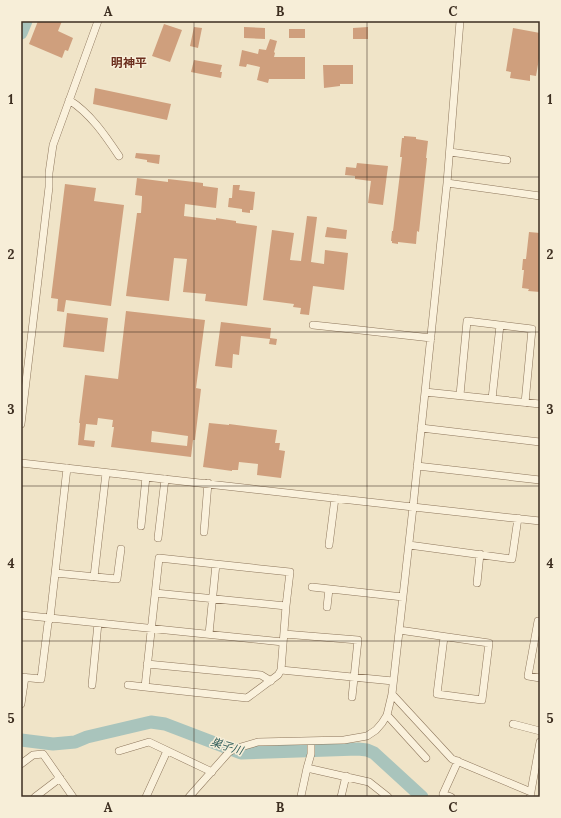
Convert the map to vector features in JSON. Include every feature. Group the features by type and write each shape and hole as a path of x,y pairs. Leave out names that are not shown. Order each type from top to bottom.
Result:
{"street":[{"path":"21,424 53,145 98,21"},
{"path":"188,797 232,751 258,742 311,747 367,736 376,730 387,715 392,694 414,507 450,152 460,21"},
{"path":"69,100 78,105 103,132 119,156"},
{"path":"450,152 507,160"},
{"path":"447,183 540,196"},
{"path":"460,395 467,321 532,329 524,402"},
{"path":"313,325 430,338"},
{"path":"492,399 500,325"},
{"path":"425,392 540,404"},
{"path":"421,428 540,442"},
{"path":"21,464 540,521"},
{"path":"418,466 540,480"},
{"path":"21,704 23,677 41,679 48,623 50,618 67,468"},
{"path":"94,577 106,473"},
{"path":"141,526 146,477"},
{"path":"158,538 165,479"},
{"path":"204,532 208,484"},
{"path":"329,545 335,498"},
{"path":"410,545 512,559 518,518"},
{"path":"55,573 117,579 121,549"},
{"path":"477,583 480,554"},
{"path":"128,685 145,687 246,698 271,681 278,676 281,670 290,572 159,558 145,687"},
{"path":"209,634 216,564"},
{"path":"312,587 403,597"},
{"path":"327,607 329,589"},
{"path":"155,593 286,606"},
{"path":"21,615 209,634 358,640 352,697"},
{"path":"540,621 538,621 528,676 540,678"},
{"path":"92,685 98,623"},
{"path":"399,630 489,643 482,700 437,694 444,637"},
{"path":"147,664 261,675 271,681"},
{"path":"281,670 393,681"},
{"path":"392,694 452,758 531,794 540,747"},
{"path":"387,715 426,758"},
{"path":"513,724 540,731"},
{"path":"119,750 149,742 212,772"},
{"path":"301,796 311,747"},
{"path":"146,797 167,750"},
{"path":"21,764 34,755 44,754 73,797"},
{"path":"451,797 443,794 458,761"},
{"path":"307,768 369,782 388,797"},
{"path":"341,797 346,776"},
{"path":"35,797 60,778"}],"building":[{"path":"38,21 62,21 58,31 73,38 68,51 65,50 62,58 29,44"},
{"path":"164,24 182,30 170,62 152,56"},
{"path":"194,27 202,28 198,48 190,46"},
{"path":"244,27 265,28 265,39 244,38"},
{"path":"368,27 368,39 353,39 353,28"},
{"path":"513,28 540,33 540,53 536,76 530,75 530,81 510,78 511,72 506,71"},
{"path":"289,29 305,29 305,38 289,38"},
{"path":"270,39 277,41 274,57 305,57 305,79 269,79 268,83 257,80 260,67 247,64 246,67 239,66 242,50 258,54 259,49 266,50"},
{"path":"194,60 222,65 220,72 222,72 221,78 191,72"},
{"path":"323,65 353,65 353,84 340,84 340,86 324,88"},
{"path":"95,88 171,104 167,120 93,104"},
{"path":"404,136 416,137 416,139 428,141 419,232 417,231 416,244 398,242 398,244 392,243 391,241 402,157 400,157 402,138 404,138"},
{"path":"136,153 160,155 159,164 135,158"},
{"path":"357,163 388,166 383,205 368,203 371,181 355,179 355,176 345,175 346,167 356,168"},
{"path":"137,178 168,182 168,179 203,183 203,186 218,188 216,208 185,204 184,216 216,220 216,218 257,226 247,306 205,301 206,294 183,292 187,259 174,258 169,301 126,296 137,213 141,213 142,196 135,195"},
{"path":"65,184 96,188 94,201 124,205 111,306 66,300 64,312 57,311 58,299 51,298"},
{"path":"233,185 240,185 239,190 255,192 253,210 250,210 250,213 242,212 242,209 228,207 229,198 232,198"},
{"path":"307,216 317,217 311,262 324,264 325,250 348,253 344,290 313,286 309,315 300,314 301,308 293,307 294,304 263,300 272,230 294,233 290,260 301,261"},
{"path":"327,227 347,230 346,239 325,237"},
{"path":"529,232 540,233 540,292 528,291 529,289 522,288 524,270 522,270 523,259 526,259"},
{"path":"126,311 205,320 196,388 201,389 195,440 193,440 191,457 111,447 114,427 112,427 113,420 98,418 97,425 86,424 84,440 95,441 94,447 78,445 85,375 118,379","holes":["152,431 188,436 187,446 151,442"]},
{"path":"67,313 108,318 104,352 63,347"},
{"path":"221,322 271,328 270,338 277,339 276,345 269,344 270,339 241,336 239,355 233,354 232,368 215,366"},
{"path":"209,423 277,430 275,443 280,443 279,450 285,451 281,478 257,475 258,464 239,462 238,470 232,471 203,467"}],"waterway":[{"name":"巣子川","path":"21,33 26,21"},
{"name":"巣子川","path":"21,740 53,744 75,742 87,737 151,722 165,724 241,753 358,749 367,750 374,753 422,797"}],"district":[{"name":"明神平","path":"129,63"}]}
